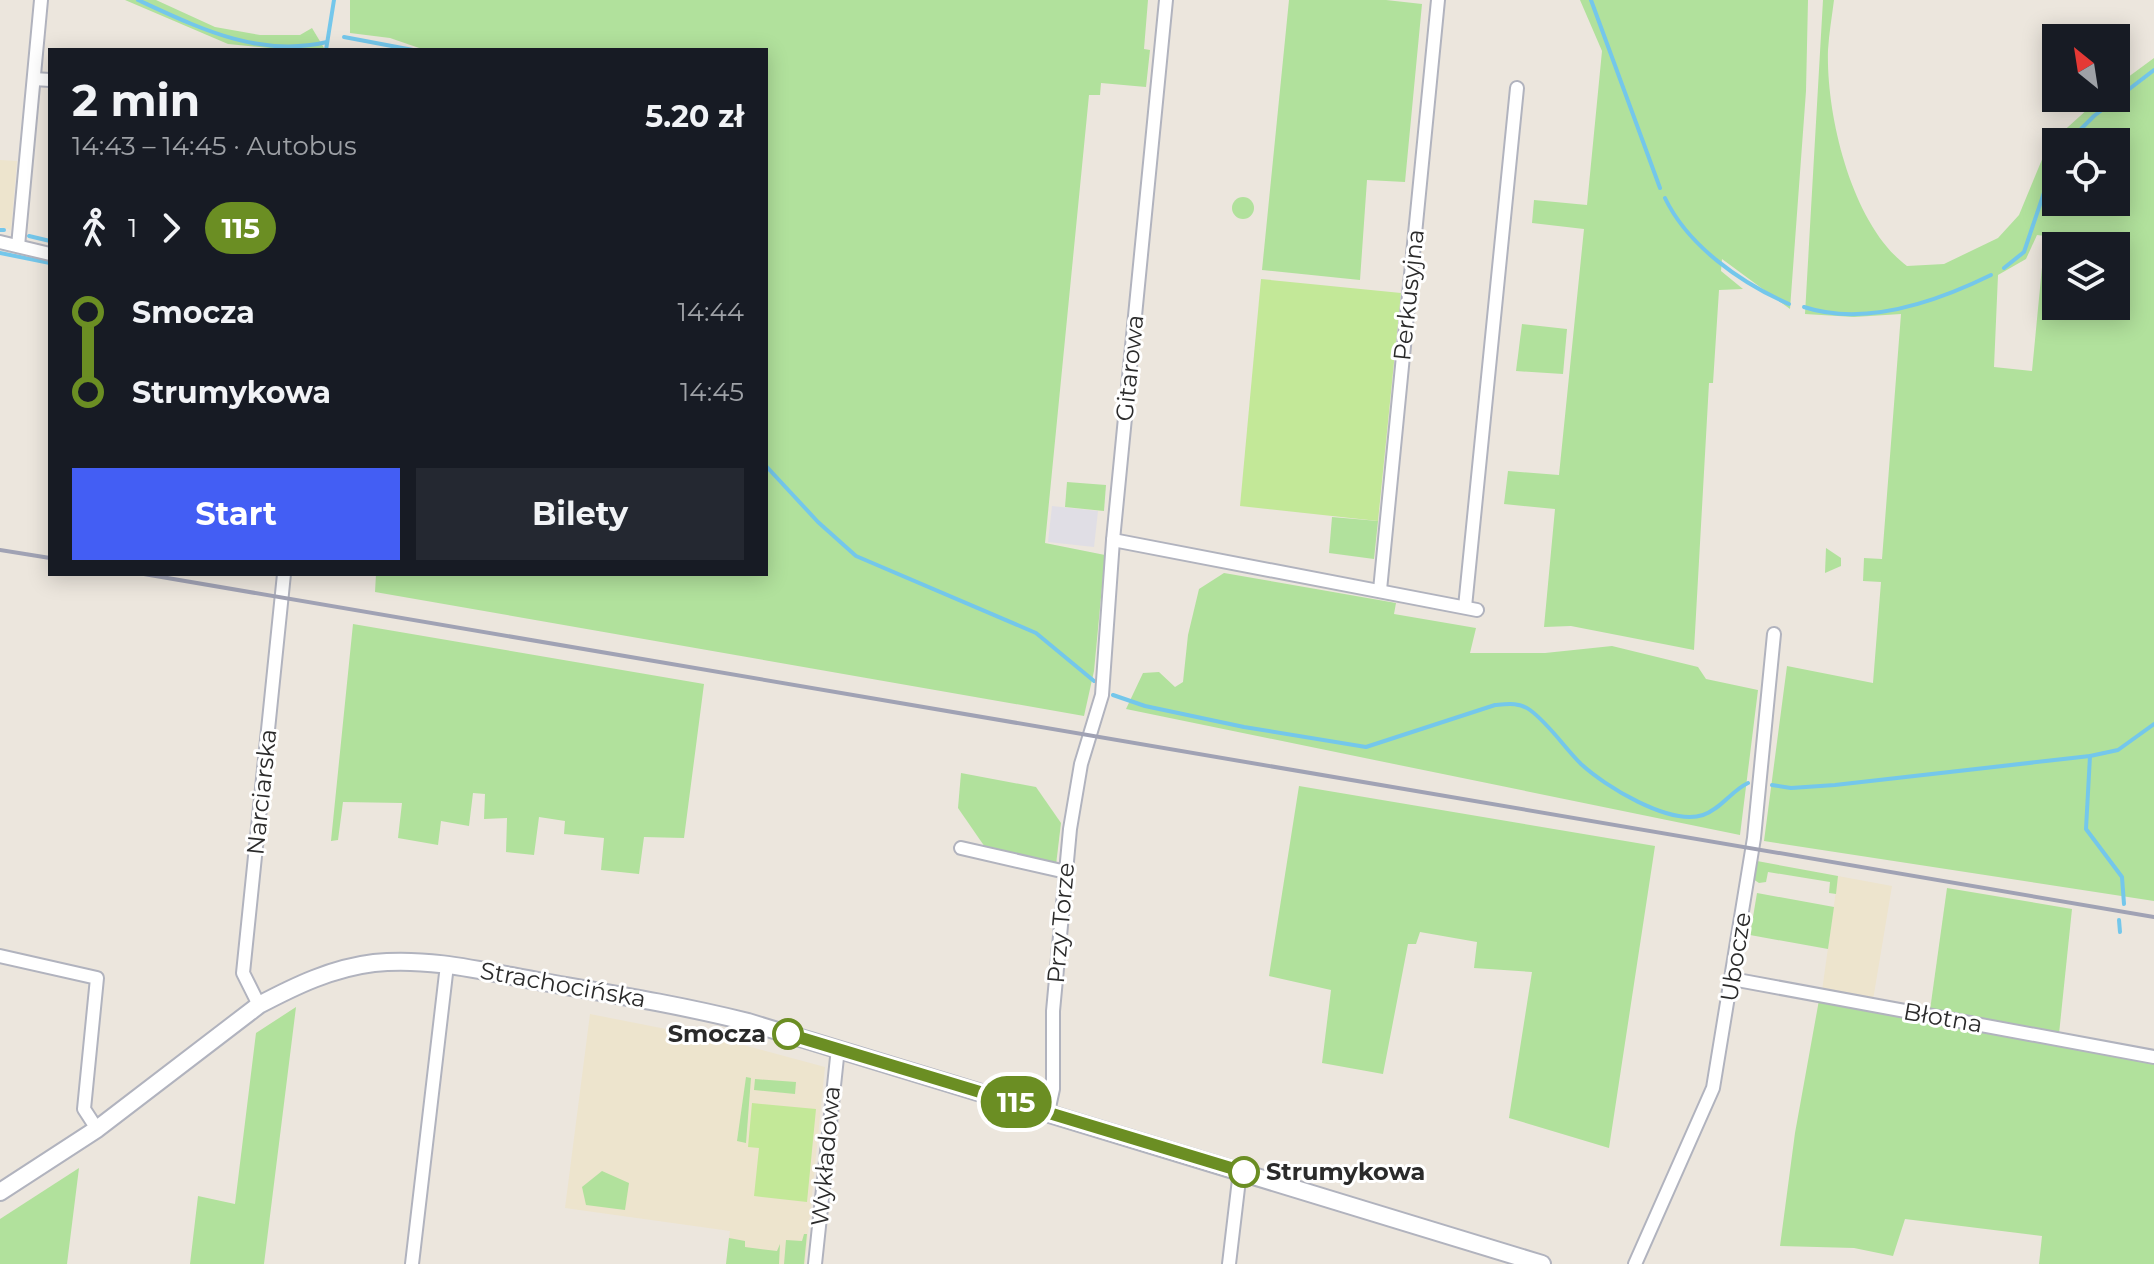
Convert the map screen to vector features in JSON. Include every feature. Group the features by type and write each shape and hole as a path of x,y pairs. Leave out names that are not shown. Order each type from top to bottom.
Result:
{"main road":[{"name":"Strachocińska","path":"0,1192 97,1129 259,1005 319,976 365,965 422,961 690,1008 838,1048 1542,1264"}],"street":[{"path":"18,246 41,0"},
{"name":"Gitarowa","path":"1090,736 1102,695 1113,540 1166,0"},
{"name":"Perkusyjna","path":"1380,590 1438,0"},
{"path":"34,79 48,80"},
{"path":"1113,540 1471,608 1517,88"},
{"path":"0,242 48,254"},
{"name":"Narciarska","path":"259,1005 243,973 284,576"},
{"name":"Ubocze","path":"1635,1264 1713,1088 1756,821 1774,634"},
{"name":"Przy Torze","path":"1048,1112 1053,1089 1053,1011 1066,872 1077,783 1090,736"},
{"path":"961,848 1066,872"},
{"path":"0,956 97,978 84,1109 97,1129"},
{"path":"412,1264 447,965"},
{"name":"Błotna","path":"1732,979 2154,1057"},
{"name":"Wykładowa","path":"815,1264 838,1048"},
{"path":"1229,1264 1240,1171"}],"shaded area":[{"path":"0,160 17,161 11,230 0,227"},
{"path":"1052,506 1098,511 1094,547 1048,542"},
{"path":"1838,876 1892,886 1873,1000 1822,991"},
{"path":"590,1014 732,1042 825,1067 805,1264 726,1264 730,1231 565,1208"}],"green space":[{"path":"125,0 156,0 215,27 260,35 300,35 312,28 324,48 228,44"},
{"path":"350,0 1148,0 1144,49 1150,50 1146,87 1101,83 1100,95 1089,95 1045,543 1105,555 1094,671 1084,716 375,592 376,576 768,576 768,48 419,48 390,38 350,33"},
{"path":"1289,0 1386,0 1422,4 1405,182 1367,180 1360,280 1262,270"},
{"path":"1580,0 1808,0 1806,91 1790,309 1722,259 1721,271 1743,289 1719,290 1713,383 1709,383 1694,650 1571,626 1544,627 1555,509 1504,504 1508,471 1559,475 1584,229 1532,223 1534,200 1587,205 1602,51"},
{"path":"1823,0 1834,0 1828,50 1829,77 1832,106 1846,167 1871,224 1888,248 1907,266 1944,264 1998,238 2019,215 2042,159 2042,216 2130,216 2130,128 2067,128 2085,112 2130,112 2130,76 2154,58 2154,901 1764,841 1787,666 1873,683 1881,582 1863,581 1864,558 1882,559 1901,314 1854,317 1805,314"},
{"path":"1243,197 1254,208 1243,219 1232,208"},
{"path":"1261,279 1401,293 1378,521 1240,506"},
{"path":"1522,324 1567,329 1563,374 1516,371"},
{"path":"1067,482 1106,485 1104,511 1065,507"},
{"path":"1332,517 1378,521 1374,559 1329,553"},
{"path":"1826,548 1841,558 1841,566 1825,573"},
{"path":"1224,573 1396,603 1394,614 1476,628 1470,653 1545,653 1612,646 1698,667 1706,679 1758,690 1740,835 1126,709 1143,673 1159,672 1175,687 1183,682 1188,635 1199,589"},
{"path":"353,624 704,684 684,838 644,837 639,874 601,870 604,838 564,834 565,821 539,817 534,855 506,852 507,818 484,819 485,794 473,793 469,826 441,821 438,845 398,838 402,803 343,802 338,840 331,841"},
{"path":"961,773 1036,787 1061,823 1056,865 987,850 958,808"},
{"path":"1299,786 1655,846 1609,1148 1509,1118 1532,972 1474,968 1477,942 1420,932 1416,944 1408,944 1383,1074 1322,1063 1331,990 1269,976"},
{"path":"1757,861 1838,876 1836,894 1829,893 1830,882 1768,872 1766,882 1759,883 1753,879"},
{"path":"1947,888 2072,909 2059,1034 1930,1010"},
{"path":"1757,893 1834,907 1828,949 1750,935"},
{"path":"1819,1000 2154,1063 2154,1264 2039,1264 2042,1236 1905,1219 1893,1256 1854,1248 1780,1246 1795,1133"},
{"path":"296,1007 264,1264 190,1264 198,1196 235,1204 256,1033"},
{"path":"746,1077 751,1078 746,1143 737,1141"},
{"path":"755,1079 796,1082 795,1094 754,1090"},
{"path":"752,1103 816,1109 807,1202 754,1196 759,1148 748,1147"},
{"path":"79,1168 67,1264 0,1264 0,1219"},
{"path":"602,1171 629,1183 625,1210 586,1205 582,1187"},
{"path":"804,1234 807,1234 804,1264 784,1264 786,1240 802,1241"},
{"path":"729,1238 745,1241 745,1247 777,1251 780,1244 779,1264 726,1264"}],"waterway":[{"path":"138,0 230,38 277,46 327,42"},
{"path":"326,48 334,0"},
{"path":"1591,0 1660,188"},
{"path":"344,37 402,48"},
{"path":"2082,128 2154,70"},
{"path":"1665,198 1687,232 1718,261 1789,304"},
{"path":"2004,268 2024,252 2042,199"},
{"path":"29,236 48,241"},
{"path":"0,253 48,263"},
{"path":"1804,307 1851,314 1900,309 1991,275"},
{"path":"768,468 818,522 856,556 1036,633 1094,681"},
{"path":"1113,695 1145,706 1244,727 1366,747 1495,705 1517,705 1526,707 1537,716 1592,773 1638,802 1673,815 1703,815 1748,783"},
{"path":"1772,785 1791,788 1835,785 2090,756 2118,750 2154,724"},
{"path":"2090,756 2086,829 2122,877 2124,904"},
{"path":"2119,920 2120,932"}],"railway":[{"path":"0,550 48,558"},
{"path":"156,576 2154,917"}],"bus line":[{"name":"115","path":"788,1034 1244,1172"}],"place":[{"name":"Smocza","path":"788,1034"},
{"name":"Strumykowa","path":"1244,1172"}]}
